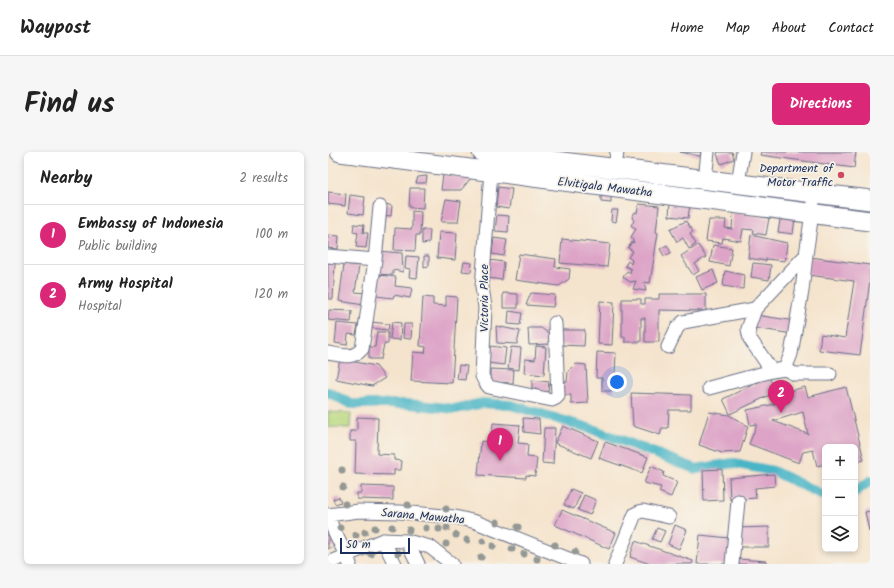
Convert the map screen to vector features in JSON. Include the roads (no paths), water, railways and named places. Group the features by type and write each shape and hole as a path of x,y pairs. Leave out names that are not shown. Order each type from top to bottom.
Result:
{"highway":[{"name":"Elvitigala Mawatha","path":"340,152 869,221"},
{"name":"Elvitigala Mawatha","path":"482,152 616,160 705,179 869,200"}],"street":[{"path":"705,179 708,152"},
{"path":"738,183 743,152"},
{"path":"511,175 513,154"},
{"name":"Victoria Place","path":"491,172 482,287 485,307 482,376 484,382 489,387 552,400 556,398 558,396 555,323"},
{"path":"778,370 791,354 802,291 814,192"},
{"path":"328,352 352,356 358,354 362,349 375,260 380,207"},
{"path":"328,256 375,260"},
{"path":"778,370 750,339 748,329 755,309 806,256"},
{"path":"668,348 677,328 683,322 755,309"},
{"path":"709,388 778,370 795,374 830,374"},
{"path":"732,564 738,501"},
{"name":"Sarana Mawatha","path":"328,516 359,511 400,512 455,517 476,522 581,564"},
{"path":"615,564 638,512 643,511 669,517"},
{"path":"328,516 347,560"},
{"path":"384,540 394,564"},
{"path":"328,562 347,560 384,540 407,541 430,548 452,564"},
{"path":"407,541 418,564"},
{"path":"430,548 438,564"}],"waterway":[{"path":"328,392 351,404 409,404 455,409 483,403 511,405 592,429 696,469 733,463 773,471 822,494"},
{"path":"858,490 870,481"}],"place":[{"name":"Department of Motor Traffic","path":"841,175"},
{"name":"Army Hospital","path":"781,413"},
{"name":"Embassy of Indonesia","path":"500,461"}]}
